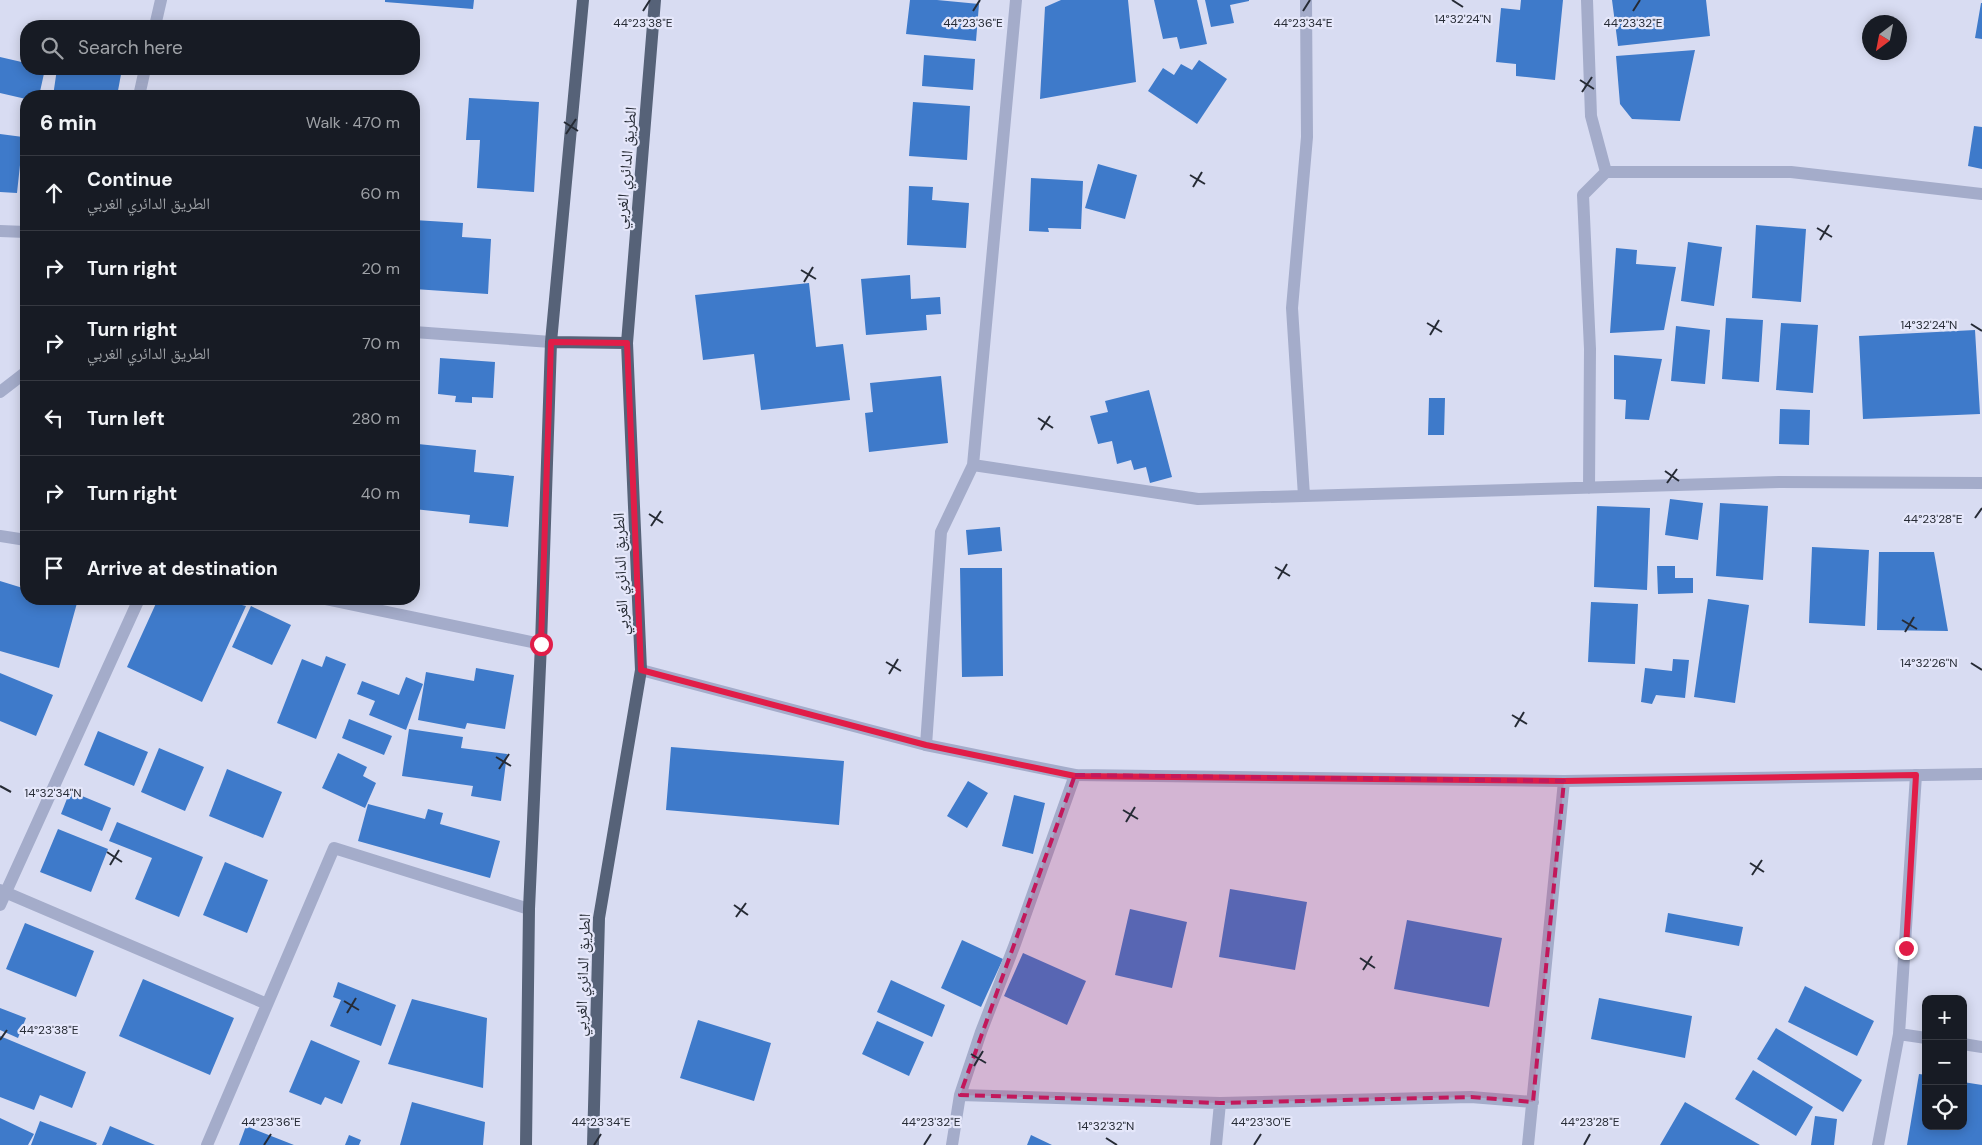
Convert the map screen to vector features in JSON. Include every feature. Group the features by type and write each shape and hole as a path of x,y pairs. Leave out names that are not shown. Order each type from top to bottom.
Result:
{"main road":[{"path":"526,1145 529,909 541,644 551,342 583,0"},
{"name":"الطريق الدائري الغربي","path":"593,1145 599,918 641,670 627,343 655,0"},
{"path":"551,342 627,343"}],"street":[{"path":"156,20 161,0"},
{"path":"926,745 941,532 973,466 1016,0"},
{"path":"1304,496 1292,308 1307,138 1306,0"},
{"path":"1587,0 1591,116 1606,172"},
{"path":"140,90 144,75"},
{"path":"1589,488 1590,349 1583,195 1606,172 1791,172 1982,194"},
{"path":"0,231 20,232"},
{"path":"420,332 551,342"},
{"path":"0,392 20,377"},
{"path":"973,466 1198,499 1779,482 1982,483"},
{"path":"0,536 20,539"},
{"path":"0,905 3,891 136,605"},
{"path":"354,605 541,644"},
{"path":"641,670 926,745 1075,776 1564,781 1982,774"},
{"path":"1878,1145 1900,1034 1916,775"},
{"path":"952,1145 960,1094 980,1032 1015,944 1075,776"},
{"path":"1528,1145 1564,781"},
{"path":"207,1145 334,848 529,909"},
{"path":"3,891 267,1004"},
{"path":"1900,1034 1922,1037"},
{"path":"1967,1045 1982,1047"},
{"path":"960,1094 1220,1103 1471,1097 1533,1102"},
{"path":"1216,1145 1220,1103"}],"highlighted area":[{"path":"1075,775 1564,781 1533,1102 1471,1097 1220,1103 960,1095"}],"building":[{"path":"385,0 474,0 473,9 385,2"},
{"path":"910,0 937,0 979,4 976,41 906,34"},
{"path":"1061,0 1128,0 1136,82 1040,99 1045,7"},
{"path":"1154,0 1197,0 1207,44 1180,49 1177,37 1163,39"},
{"path":"1205,0 1249,1 1230,5 1234,23 1211,27"},
{"path":"1521,0 1563,0 1555,80 1516,76 1516,64 1496,62 1501,8 1520,10"},
{"path":"1612,0 1706,0 1710,36 1618,46"},
{"path":"1982,3 1982,39 1975,38"},
{"path":"1695,50 1680,121 1632,119 1620,104 1616,56"},
{"path":"924,55 975,59 973,90 922,86"},
{"path":"0,57 20,62 20,75 44,75 40,90 20,90 20,98 0,93"},
{"path":"1199,60 1227,79 1197,124 1148,91 1163,68 1174,75 1181,64 1192,70"},
{"path":"56,75 121,75 118,90 54,90"},
{"path":"469,98 539,102 534,192 477,188 480,140 466,140"},
{"path":"913,102 970,106 967,160 909,156"},
{"path":"1974,126 1982,127 1982,169 1968,166"},
{"path":"0,134 20,137 20,165 17,193 0,192"},
{"path":"1098,164 1137,175 1125,219 1085,208"},
{"path":"1031,178 1083,181 1081,229 1048,228 1049,232 1029,231"},
{"path":"909,186 933,187 932,200 969,203 966,248 907,245"},
{"path":"420,220 463,223 462,237 491,239 488,294 420,289"},
{"path":"1756,225 1806,229 1801,302 1752,298"},
{"path":"1688,242 1722,247 1714,306 1681,301"},
{"path":"1616,248 1637,250 1636,264 1676,267 1664,330 1610,333"},
{"path":"910,275 911,299 940,297 941,314 926,315 927,330 866,335 861,279"},
{"path":"809,283 816,347 843,344 850,400 761,410 754,354 703,360 695,295"},
{"path":"1726,318 1763,320 1759,382 1722,379"},
{"path":"1781,323 1818,325 1813,393 1776,390"},
{"path":"1676,326 1710,330 1705,384 1671,381"},
{"path":"1975,330 1980,414 1863,419 1859,336"},
{"path":"1614,355 1662,359 1649,420 1625,419 1626,400 1614,399"},
{"path":"440,358 495,362 493,398 472,397 472,403 455,402 456,396 438,394"},
{"path":"941,376 948,443 869,452 865,413 873,412 870,383"},
{"path":"1149,390 1172,477 1150,483 1146,467 1134,470 1131,460 1117,464 1112,441 1098,444 1090,416 1108,412 1105,401"},
{"path":"1429,398 1445,398 1444,435 1428,435"},
{"path":"1780,409 1810,410 1809,445 1779,444"},
{"path":"420,444 476,450 474,472 514,476 508,527 469,523 470,515 420,510"},
{"path":"1670,499 1703,503 1698,540 1665,535"},
{"path":"1720,503 1768,506 1763,580 1716,576"},
{"path":"1597,506 1650,508 1647,590 1594,587"},
{"path":"1000,527 1002,551 968,555 966,530"},
{"path":"1812,547 1869,550 1865,626 1809,623"},
{"path":"1879,552 1934,552 1948,631 1877,630"},
{"path":"1657,566 1675,566 1675,578 1693,578 1693,593 1658,594"},
{"path":"960,568 1002,568 1003,676 962,677"},
{"path":"0,581 20,587 20,605 76,605 59,668 0,651"},
{"path":"1708,599 1749,605 1735,703 1694,697"},
{"path":"1591,602 1638,604 1635,664 1588,662"},
{"path":"155,605 246,606 202,702 127,667"},
{"path":"251,606 291,625 272,665 232,647"},
{"path":"326,656 346,664 316,739 277,723 302,659 322,667"},
{"path":"1673,659 1689,660 1685,698 1656,695 1652,704 1641,702 1645,668 1672,671"},
{"path":"476,668 514,675 505,729 467,723 465,729 418,720 426,672 474,681"},
{"path":"0,673 53,695 36,736 0,721"},
{"path":"406,677 423,684 406,730 369,715 375,701 357,694 362,681 399,695"},
{"path":"349,719 392,736 384,755 342,738"},
{"path":"409,729 463,737 461,748 507,754 501,801 471,796 473,786 402,776"},
{"path":"98,731 148,752 134,786 84,765"},
{"path":"671,747 844,761 839,825 666,810"},
{"path":"159,748 204,767 185,811 141,792"},
{"path":"338,753 367,767 363,776 376,783 365,808 322,788"},
{"path":"227,769 282,792 263,838 209,816"},
{"path":"968,781 988,793 967,828 947,816"},
{"path":"70,791 111,808 102,831 61,814"},
{"path":"1014,795 1045,803 1033,854 1002,846"},
{"path":"368,804 425,819 428,809 443,813 440,824 500,841 490,878 358,841"},
{"path":"117,822 203,857 179,917 135,899 152,858 109,841"},
{"path":"58,829 108,849 91,892 40,872"},
{"path":"225,862 268,880 247,933 203,915"},
{"path":"1230,889 1307,902 1295,970 1219,957"},
{"path":"1130,909 1187,922 1172,988 1115,975"},
{"path":"1668,913 1743,927 1739,946 1665,932"},
{"path":"1407,920 1502,938 1489,1007 1394,989"},
{"path":"25,923 94,951 76,997 6,969"},
{"path":"962,940 1003,959 981,1007 941,988"},
{"path":"1023,953 1086,981 1067,1025 1004,996"},
{"path":"143,979 234,1018 210,1075 119,1036"},
{"path":"891,980 945,1005 932,1037 877,1012"},
{"path":"338,982 396,1005 381,1046 330,1026 341,1000 333,997"},
{"path":"1805,986 1874,1021 1857,1056 1788,1022"},
{"path":"1599,998 1692,1016 1685,1058 1591,1039"},
{"path":"412,999 487,1018 483,1088 388,1064"},
{"path":"0,1008 26,1018 18,1038 0,1030"},
{"path":"698,1020 771,1043 754,1101 680,1078"},
{"path":"877,1021 924,1042 909,1076 862,1054"},
{"path":"1776,1028 1862,1080 1843,1112 1757,1059"},
{"path":"0,1036 86,1072 72,1108 40,1095 34,1110 0,1097"},
{"path":"311,1040 360,1061 342,1104 325,1097 321,1105 289,1092"},
{"path":"1753,1070 1813,1107 1796,1136 1735,1099"},
{"path":"1919,1074 1922,1074 1922,1130 1967,1130 1967,1083 1982,1085 1982,1145 1907,1145"},
{"path":"412,1102 485,1122 483,1145 400,1145"},
{"path":"1685,1102 1760,1145 1660,1145"},
{"path":"1815,1116 1837,1119 1834,1145 1811,1145"},
{"path":"0,1118 34,1134 28,1145 0,1145"},
{"path":"40,1121 97,1143 96,1145 31,1145"},
{"path":"110,1126 155,1145 102,1145"},
{"path":"246,1126 294,1145 239,1145"},
{"path":"349,1135 361,1140 359,1145 345,1145"},
{"path":"1031,1135 1052,1145 1027,1145"}],"route":[{"path":"541,644 551,342 627,343 641,670 926,745 1075,776 1564,781 1916,775 1906,948"}]}
